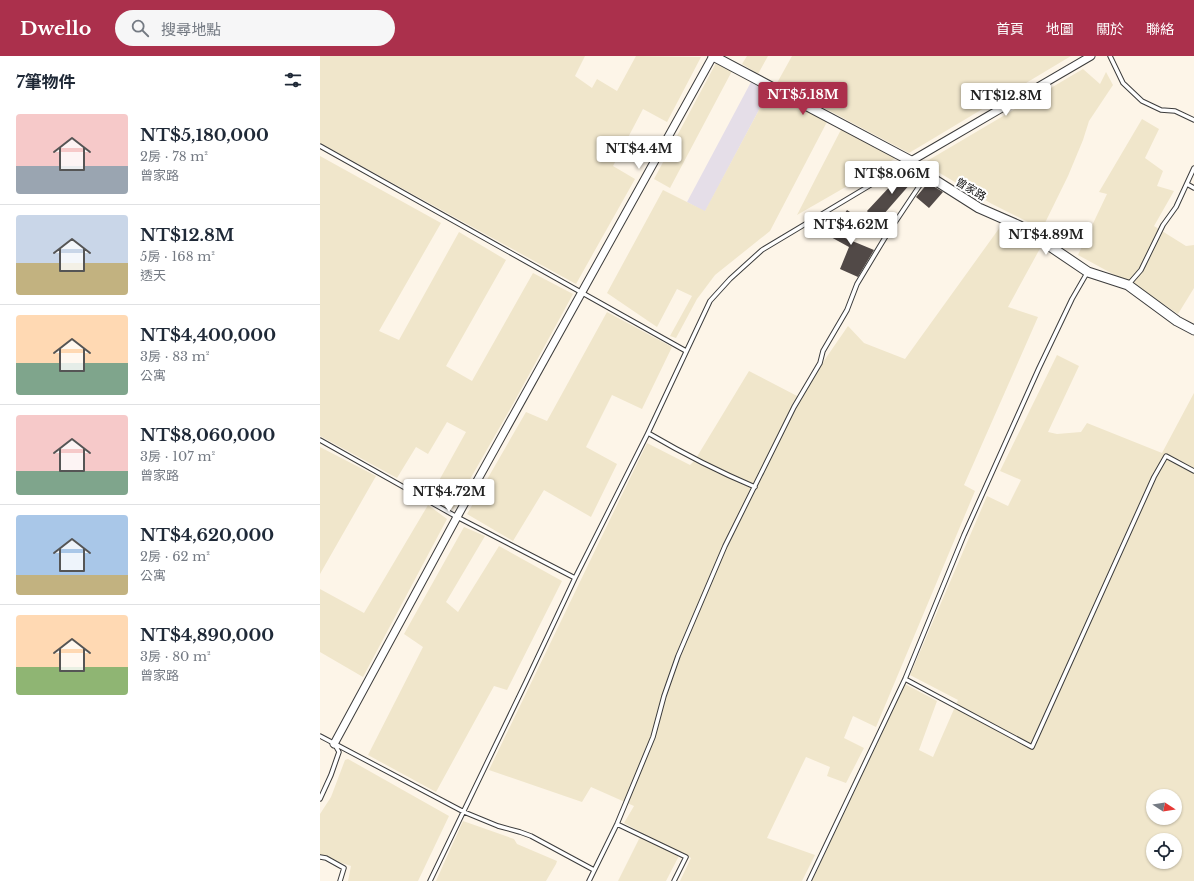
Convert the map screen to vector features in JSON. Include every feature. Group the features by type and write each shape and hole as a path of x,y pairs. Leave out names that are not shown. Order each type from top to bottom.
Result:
{"street":[{"name":"曾家路","path":"713,56 907,159 927,175 979,208 1020,226 1088,272 1128,285 1177,321 1194,330"},
{"path":"334,744 457,517 713,56"},
{"path":"907,159 1091,56"}],"lane":[{"path":"1110,56 1123,83 1142,101 1161,110 1175,111 1194,120"},
{"path":"320,146 686,351"},
{"path":"430,881 575,578 648,433 710,301 730,279 762,250 907,159"},
{"path":"1128,285 1141,270 1163,225 1176,208 1194,168"},
{"path":"589,881 617,824 653,736 664,696 678,656 726,546 794,407 820,363 823,351 847,310 857,284 886,236 927,175"},
{"path":"1187,184 1194,188"},
{"path":"809,881 905,679 964,535 1039,368 1072,299 1088,272"},
{"path":"648,433 690,458 755,487"},
{"path":"320,440 457,517 575,578"},
{"path":"905,679 1032,747 1147,492 1166,456 1194,471"},
{"path":"320,736 464,812 498,826 531,836 594,870"},
{"path":"320,799 331,775 339,752 334,744"},
{"path":"617,824 686,857 674,881"},
{"path":"320,857 326,858 344,868 340,881"}],"shaded area":[{"path":"320,56 585,56 575,76 592,88 597,79 617,91 636,56 701,57 667,122 643,109 613,166 635,179 576,284 320,143"},
{"path":"747,56 768,56 758,74 742,64"},
{"path":"792,56 1071,56 909,153 777,83"},
{"path":"716,63 732,71 670,188 654,179"},
{"path":"1083,69 1100,84 1106,72 1113,85 1089,121 1068,176 1042,229 992,204 938,172 927,161"},
{"path":"751,82 769,91 705,212 687,202"},
{"path":"769,91 828,120 770,231 715,275 697,299 676,338 670,336 692,296 677,289 657,327 607,293 663,190 705,211"},
{"path":"1142,119 1159,129 1145,158 1163,171 1157,186 1174,191 1154,226 1186,246 1194,245 1194,288 1178,314 1144,291 1078,255 1107,194 1099,192"},
{"path":"845,122 903,154 797,215 818,174"},
{"path":"320,156 441,223 379,331 399,340 459,232 506,260 446,366 472,381 533,273 573,294 513,404 453,509 431,495 466,432 447,422 428,454 416,447 397,478 320,436"},
{"path":"1003,223 1043,243 1008,307 1038,317 964,485 975,491 876,727 853,716 844,738 864,748 846,783 827,776 830,767 806,757 767,838 815,855 802,881 680,881 691,858 681,852 666,881 618,881 642,833 624,823 634,806 591,787 582,802 489,770 647,443 690,465 695,460 749,371 799,397 848,326 864,343 905,359"},
{"path":"607,312 672,347 642,409 612,395 586,447 617,464 591,517 544,490 513,541 467,514 526,412 547,421"},
{"path":"1057,355 1079,366 1048,432 1057,434 1081,432 1087,423 1162,453 1194,393 1194,881 812,881 905,684 937,701 919,750 933,757 958,700 910,675 987,496 1008,506 1021,480 1000,471"},
{"path":"320,447 376,476 320,574"},
{"path":"428,505 447,519 363,677 320,652 320,589 364,613"},
{"path":"464,527 485,536 446,602 458,612 499,546 562,581 507,690 494,686 436,792 368,755 423,647 404,634"},
{"path":"348,759 449,816 418,881 348,881 351,866 320,856 320,814 331,797 345,760"},
{"path":"463,821 514,839 517,844 557,861 556,864 546,881 436,881"}],"building":[{"path":"908,167 918,175 876,223 867,211"},
{"path":"928,183 943,192 929,208 916,197"},
{"path":"847,210 859,218 845,238 874,250 858,277 840,269 849,247 829,236"}]}
